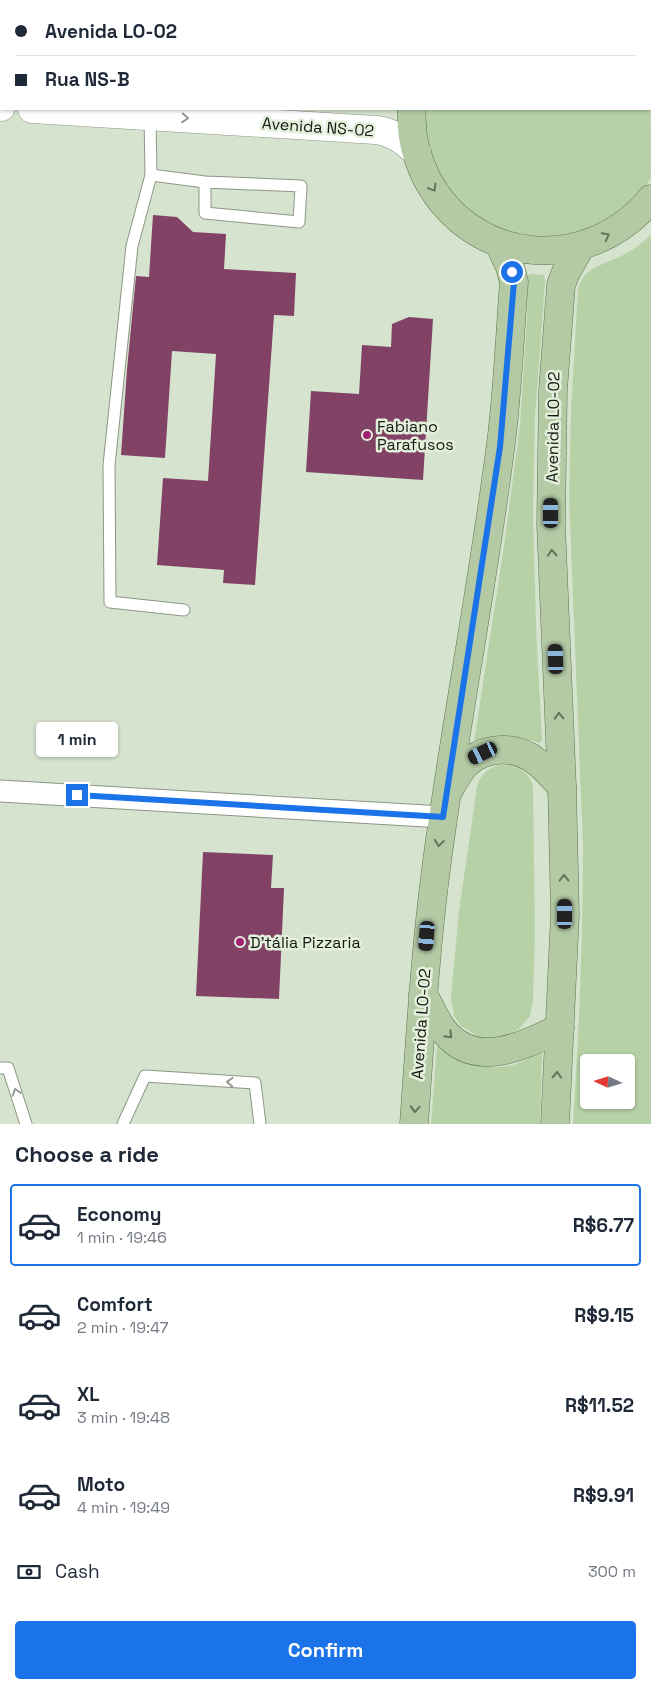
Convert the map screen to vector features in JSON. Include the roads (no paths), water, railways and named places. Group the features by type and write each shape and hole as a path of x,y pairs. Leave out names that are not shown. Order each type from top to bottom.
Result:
{"main road":[{"name":"Avenida NS-02","path":"412,110 412,128 417,153 430,184 448,209 476,232 512,247 540,251 565,250 581,246 600,239 620,228 651,199"},
{"name":"Avenida LO-02","path":"414,1124 427,936 445,806 493,501 504,410 514,282 510,267 499,242"},
{"name":"Avenida LO-02","path":"555,1124 565,914 562,786 551,531 553,390 560,285 581,246"},
{"path":"445,806 464,766 473,758 494,750 511,751 529,756 562,786"},
{"path":"423,994 440,1024 451,1038 475,1051 494,1052 512,1049 560,1028"}],"street":[{"name":"Avenida NS-02","path":"49,110 382,131 402,140 417,153"},
{"path":"0,791 445,806"}],"lane":[{"path":"150,116 151,175 132,246 109,465 110,602 184,610"},
{"path":"151,175 205,182 301,186 299,222 205,213 205,182"},
{"path":"0,1068 8,1068 26,1124"},
{"path":"123,1124 145,1076 255,1083 260,1124"}],"place":[{"name":"Fabiano Parafusos","path":"367,435"},
{"name":"D'tália Pizzaria","path":"240,942"}]}
